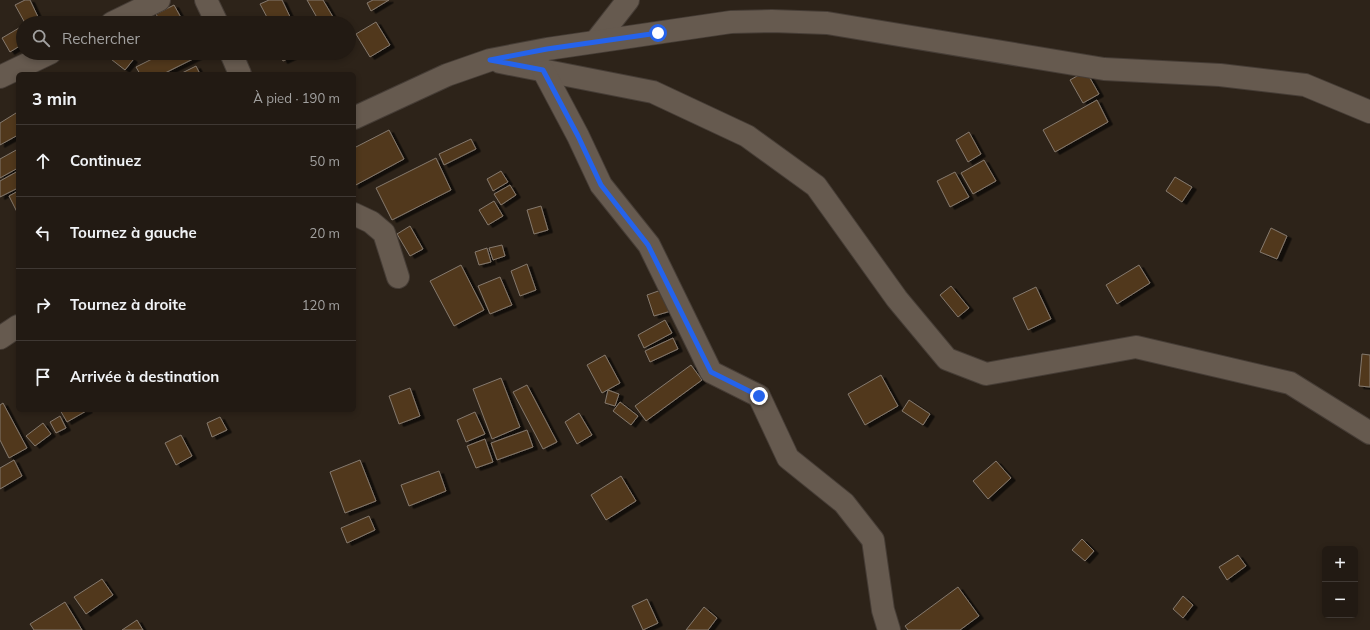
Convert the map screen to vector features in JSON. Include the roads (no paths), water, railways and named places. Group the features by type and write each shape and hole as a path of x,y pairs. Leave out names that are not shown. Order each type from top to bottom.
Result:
{"street":[{"path":"126,16 159,0"},
{"path":"206,0 214,16"},
{"path":"596,41 628,0"},
{"path":"356,117 447,75 490,60 596,41 731,22 772,21 827,23 1104,69 1220,76 1305,85 1370,112"},
{"path":"0,77 35,60"},
{"path":"234,60 239,72"},
{"path":"490,60 653,92 747,136 816,186 897,299 947,359 986,374 1136,347 1290,382 1370,433"},
{"path":"543,70 578,136 601,185 648,245 711,372 759,396 788,458 844,504 873,540 883,610 888,630"},
{"path":"356,215 371,222 384,233 398,277"},
{"path":"0,338 16,327"}]}
